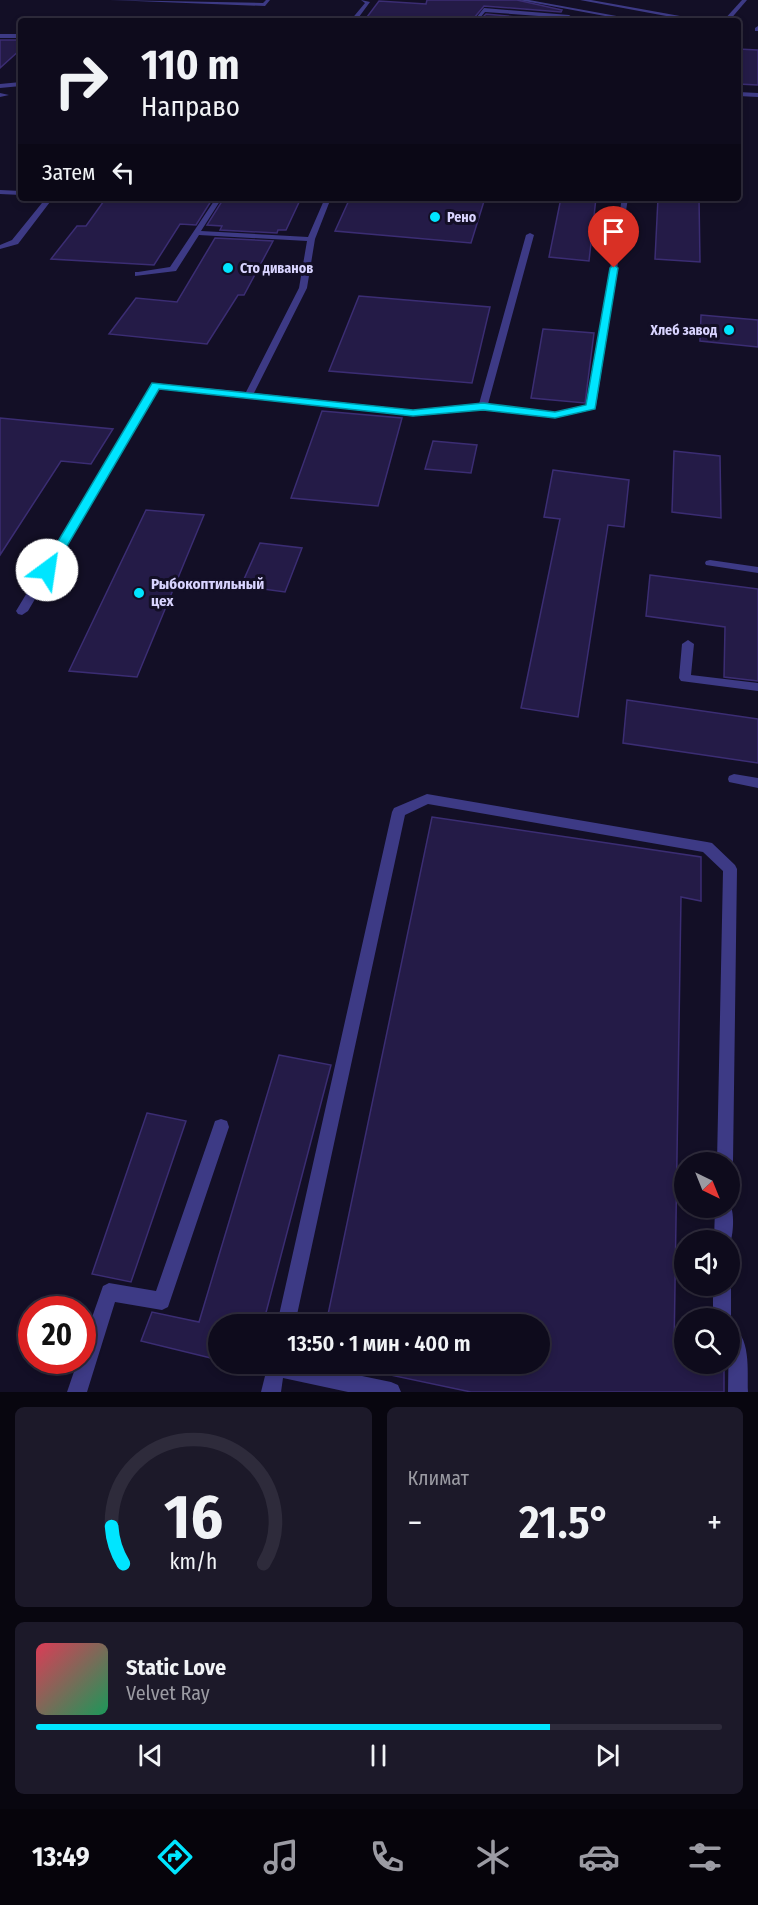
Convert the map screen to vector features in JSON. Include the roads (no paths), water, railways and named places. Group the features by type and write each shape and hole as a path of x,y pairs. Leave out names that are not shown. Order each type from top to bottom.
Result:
{"lane":[{"path":"110,0 265,5 268,0"},
{"path":"355,18 368,2 363,0"},
{"path":"521,0 624,18"},
{"path":"582,0 677,16"},
{"path":"729,18 746,0"},
{"path":"478,16 484,10 569,16 569,18"},
{"path":"0,36 18,36"},
{"path":"0,86 18,84"},
{"path":"741,94 758,95"},
{"path":"0,192 18,193"},
{"path":"0,247 15,242 48,201"},
{"path":"138,274 174,269 217,201"},
{"path":"249,394 303,288 311,239 327,201"},
{"path":"22,611 156,385 413,413 483,406 555,415 591,407 625,201"},
{"path":"197,233 311,239"},
{"path":"483,406 530,235"},
{"path":"710,563 758,570"},
{"path":"688,644 686,678 758,687"},
{"path":"734,779 758,783"},
{"path":"288,1314 399,812 427,799 707,847 730,869 725,1152"},
{"path":"77,1392 109,1292 162,1301 221,1127"},
{"path":"271,1392 275,1374"},
{"path":"315,1374 391,1392"},
{"path":"737,1374 738,1392"}],"place":[{"name":"Рено","path":"435,217"},
{"name":"Сто диванов","path":"228,268"},
{"name":"Хлеб завод","path":"729,330"},
{"name":"Рыбокоптильный цех","path":"139,593"}]}
